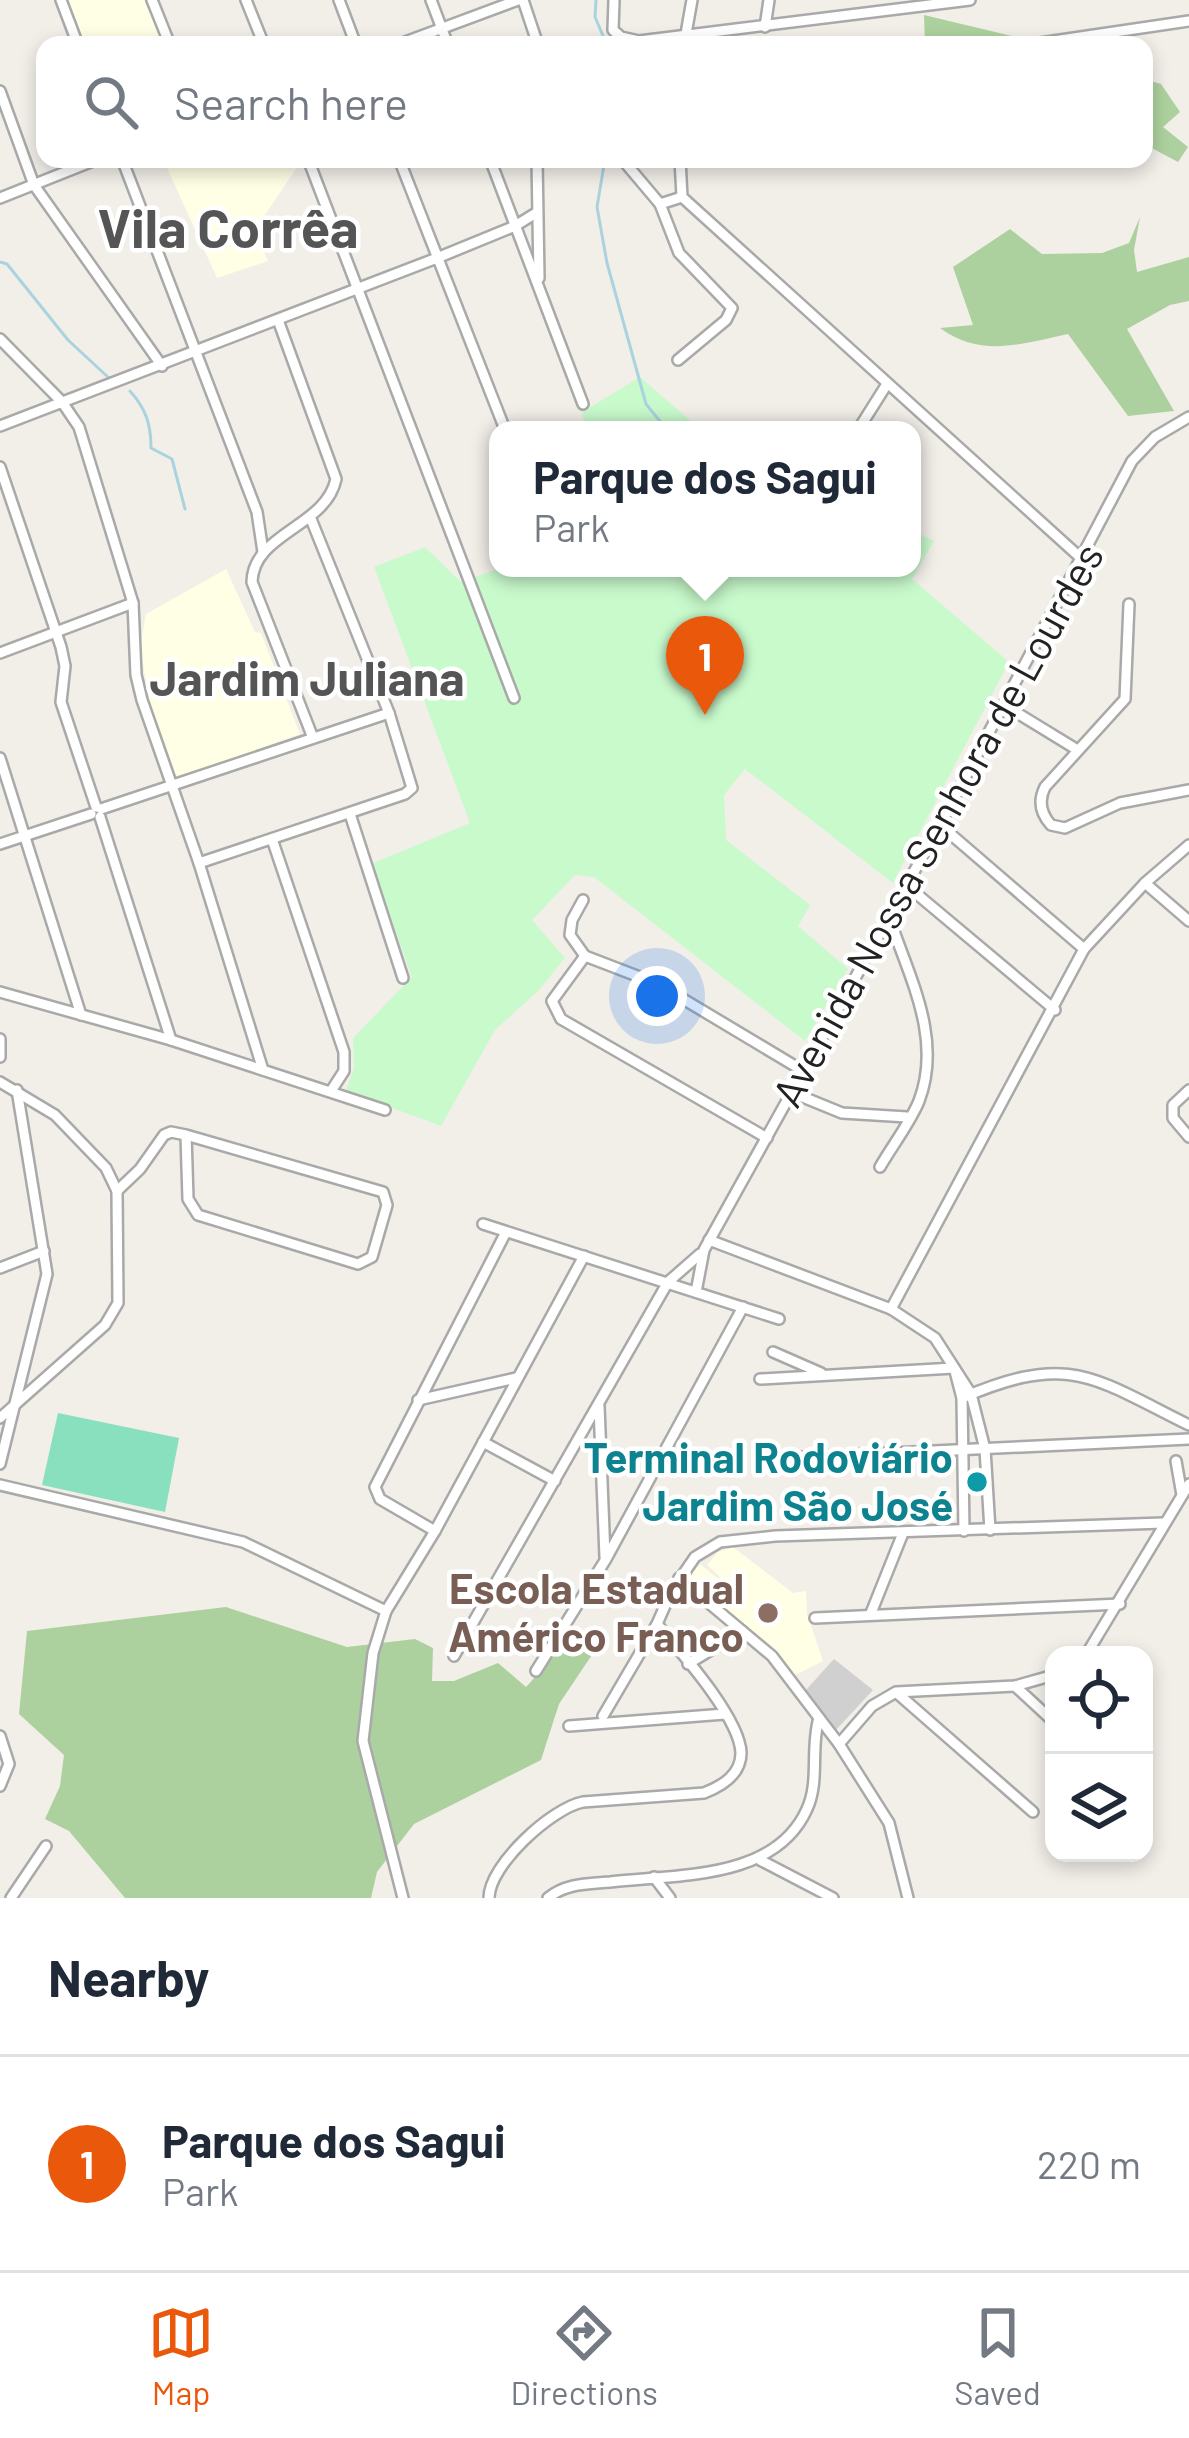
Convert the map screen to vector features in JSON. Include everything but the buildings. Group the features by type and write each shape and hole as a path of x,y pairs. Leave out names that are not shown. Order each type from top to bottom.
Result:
{"street":[{"path":"61,0 75,36"},
{"path":"152,0 166,36"},
{"path":"246,0 260,36"},
{"path":"339,0 353,36"},
{"path":"430,0 445,36"},
{"path":"422,36 520,0 534,36"},
{"path":"614,0 614,30 624,36"},
{"path":"686,36 692,0"},
{"path":"764,27 769,0"},
{"path":"844,18 847,0"},
{"path":"709,36 970,0"},
{"path":"1087,36 1189,21"},
{"path":"0,91 34,185 162,366"},
{"path":"0,198 76,168"},
{"path":"126,168 257,512 263,552"},
{"path":"311,168 514,698"},
{"path":"402,168 502,421"},
{"path":"493,168 583,404"},
{"path":"537,168 539,290"},
{"path":"630,168 660,204 679,253 727,299 730,315 678,360"},
{"path":"680,168 682,197 1083,560"},
{"path":"660,204 682,197"},
{"path":"0,427 437,258 536,213"},
{"path":"278,320 336,479 332,494 310,519 263,552 252,572 254,591 313,738"},
{"path":"0,340 62,402 83,437 134,603 136,678 200,863 263,1070"},
{"path":"864,421 887,385"},
{"name":"Avenida Nossa Senhora de Lourdes","path":"707,1245 940,825 1132,461 1154,437 1189,418"},
{"path":"0,467 64,666 61,702 171,1040"},
{"path":"257,512 285,536"},
{"path":"200,863 350,814 412,788 389,713 310,519"},
{"path":"0,653 134,603"},
{"path":"1129,604 1125,699 1076,749 1042,794 1041,807 1051,825 1065,827 1120,803 1189,790"},
{"path":"1004,705 1076,749"},
{"path":"0,844 389,713"},
{"path":"0,758 81,1015"},
{"path":"350,814 403,978"},
{"path":"940,825 1084,949"},
{"path":"272,839 344,1052 344,1071 331,1090"},
{"path":"891,1309 1084,949 1145,883 1189,845"},
{"path":"1145,883 1189,921"},
{"path":"906,885 1055,1010"},
{"path":"583,900 570,928 585,956 658,984 805,1072"},
{"path":"880,1167 917,1106 927,1076 929,1043 889,917"},
{"path":"585,956 552,1000 555,1011 571,1027 767,1138"},
{"path":"0,992 171,1040 385,1111"},
{"path":"0,1040 0,1057"},
{"path":"0,1082 55,1115 106,1168 117,1191 116,1312 0,1418"},
{"path":"0,1464 46,1285 16,1090"},
{"path":"1189,1090 1174,1105 1176,1125 1189,1137"},
{"path":"793,1093 842,1113 908,1117"},
{"path":"117,1191 164,1135 186,1135 383,1192 387,1204 372,1257 358,1264 198,1215 188,1199 186,1135"},
{"path":"483,1224 779,1318"},
{"path":"435,1531 376,1494 378,1478 506,1232"},
{"path":"707,1245 891,1309 928,1332 954,1369 985,1449 990,1530"},
{"path":"454,1656 668,1282 707,1245"},
{"path":"696,1292 707,1245"},
{"path":"0,1268 44,1251"},
{"path":"403,1898 363,1741 369,1671 386,1611 435,1531 584,1256"},
{"path":"536,1671 606,1559 743,1307"},
{"path":"773,1352 826,1375"},
{"path":"22,1366 23,1374 33,1382 44,1380"},
{"path":"760,1379 954,1369"},
{"path":"966,1396 1037,1374 1072,1372 1095,1378 1189,1425"},
{"path":"418,1400 516,1378"},
{"path":"964,1531 966,1396"},
{"path":"599,1406 606,1559"},
{"path":"763,1460 1189,1439"},
{"path":"483,1442 555,1481"},
{"path":"1177,1461 1181,1495"},
{"path":"1092,1646 1189,1484"},
{"path":"0,1485 243,1542 386,1611"},
{"path":"603,1716 679,1578 695,1557 720,1542 1163,1523"},
{"path":"871,1613 903,1533"},
{"path":"679,1578 787,1673 839,1744 890,1823 908,1898"},
{"path":"815,1618 1120,1604"},
{"path":"489,1898 492,1878 502,1865 566,1808 583,1802 704,1793 735,1772 741,1753 725,1714 657,1624"},
{"path":"688,1664 742,1631"},
{"path":"839,1744 872,1706 896,1692 1015,1686 1045,1678"},
{"path":"1015,1686 1045,1714"},
{"path":"896,1692 1034,1812"},
{"path":"568,1726 725,1714"},
{"path":"548,1898 573,1886 760,1860 788,1836 809,1805 813,1738 819,1718"},
{"path":"0,1736 9,1764 0,1786"},
{"path":"11,1898 46,1846"},
{"path":"760,1860 813,1893 833,1898"},
{"path":"653,1877 670,1898"}],"shaded area":[{"path":"68,0 144,0 159,36 82,36"},
{"path":"167,168 297,168 254,231 268,261 217,278"},
{"path":"226,569 255,632 261,633 300,734 177,778 148,695 140,645 146,614"},
{"name":"Escola Estadual Américo Franco","path":"733,1547 793,1593 806,1591 807,1614 823,1661 795,1675 728,1607 690,1582 700,1564 739,1595 707,1565 718,1552"},
{"path":"834,1659 873,1690 836,1730 806,1690"}],"green space":[{"path":"924,15 1012,36 925,36"},
{"path":"1153,82 1161,84 1180,112 1163,127 1188,147 1178,162 1153,149"},
{"path":"1140,217 1134,250 1137,272 1189,257 1189,301 1170,305 1127,329 1174,411 1128,416 1068,334 986,346 940,328 973,325 953,267 1010,229 1042,254 1102,253 1129,243"},
{"path":"640,377 691,421 584,421 582,412"},
{"path":"921,534 934,541 921,563"},
{"path":"425,547 461,582 489,572 489,577 913,577 1009,662 893,883 745,769 724,795 726,840 810,905 798,926 848,969 805,1041 594,877 575,875 532,920 565,958 539,990 495,1030 441,1126 346,1091 354,1068 353,1038 412,977 371,864 470,823 374,567"},
{"path":"58,1413 179,1438 165,1512 42,1485"},
{"path":"226,1607 347,1647 415,1639 433,1648 432,1681 454,1681 498,1663 526,1687 565,1644 598,1630 602,1640 559,1704 541,1760 414,1824 377,1872 371,1898 125,1898 69,1831 45,1819 60,1786 64,1755 19,1714 27,1631"}],"waterway":[{"path":"596,0 595,17 603,36"},
{"path":"604,168 597,207 607,263 646,404 660,421"},
{"path":"0,262 7,264 68,340 109,378"},
{"path":"130,391 146,417 151,448 172,459 185,509"}],"place":[{"name":"Parque dos Sagui","path":"705,715"},
{"name":"Terminal Rodoviário Jardim São José","path":"977,1482"},
{"name":"Escola Estadual Américo Franco","path":"768,1613"}],"district":[{"name":"Vila Corrêa","path":"228,229"},
{"name":"Jardim Juliana","path":"307,679"}]}
